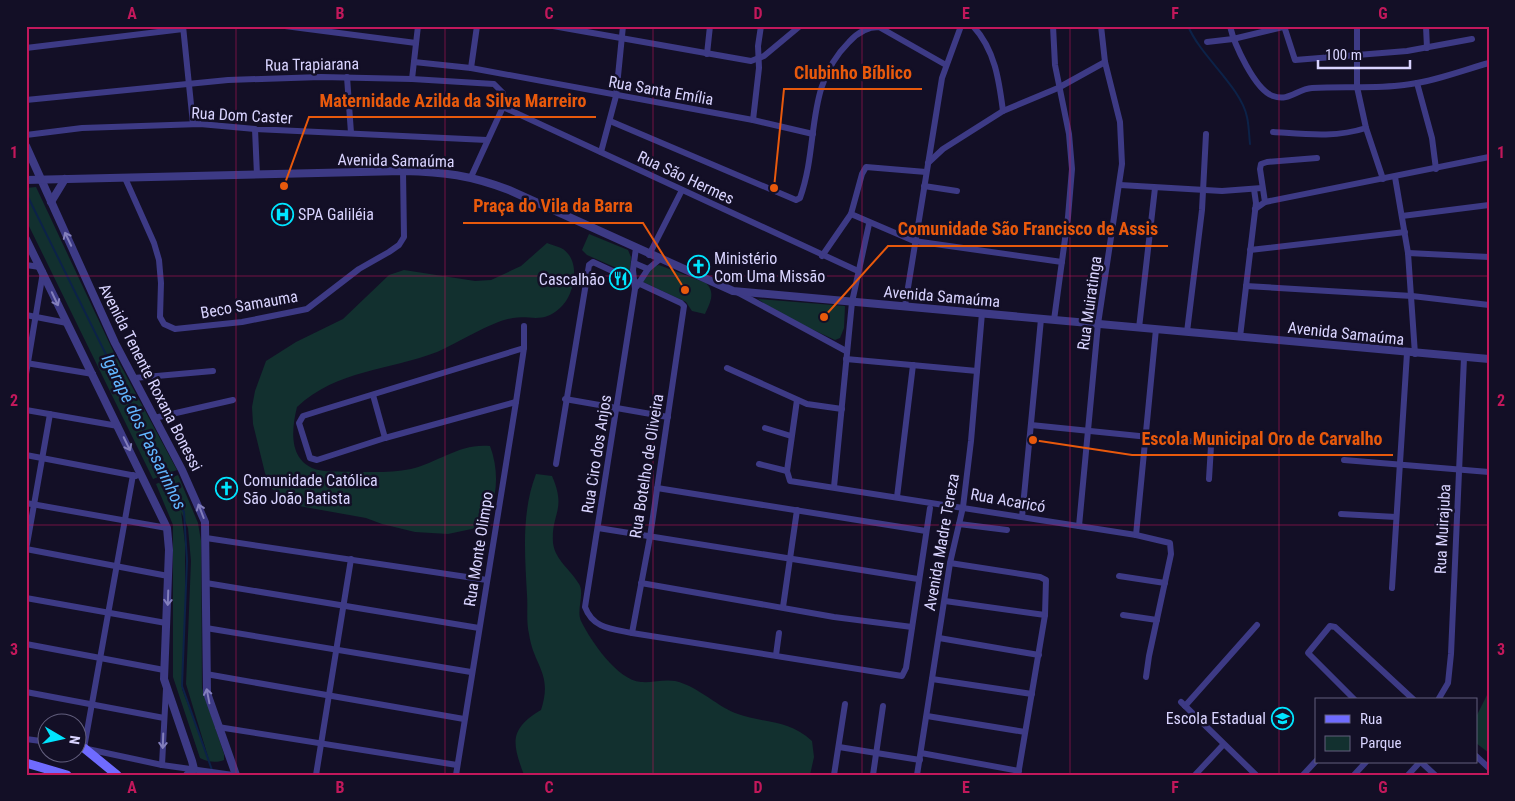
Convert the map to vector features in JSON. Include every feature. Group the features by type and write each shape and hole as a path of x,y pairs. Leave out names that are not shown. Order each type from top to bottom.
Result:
{"main road":[{"path":"88,753 117,775"},
{"path":"26,763 67,775"}],"street":[{"path":"285,26 416,43"},
{"path":"412,79 418,26"},
{"path":"471,68 477,26"},
{"path":"553,26 751,62 758,60 800,26"},
{"path":"601,152 616,96 623,26"},
{"path":"706,54 710,26"},
{"path":"753,120 761,26"},
{"path":"905,306 914,241 946,65 960,26"},
{"path":"973,26 991,53 1003,111"},
{"path":"1053,26 1058,88 1069,134 1072,169 1054,320"},
{"name":"Rua Muiratinga","path":"1079,526 1098,324 1122,164 1120,122 1105,62 1101,26"},
{"path":"1230,26 1234,39 1260,86 1271,96 1285,98 1310,88 1417,83 1489,63"},
{"path":"1207,42 1234,39 1285,26 1295,60 1428,48 1472,39"},
{"path":"1357,26 1358,87 1366,128 1383,179"},
{"path":"1426,26 1428,48"},
{"path":"610,121 792,200 799,200 808,172 819,92 824,74 840,50 863,30 879,27 946,65"},
{"path":"26,48 183,28 193,124"},
{"name":"Rua Santa Emília","path":"414,62 471,68 753,120 813,134"},
{"path":"928,163 950,145 1003,111 1058,88 1105,62"},
{"path":"347,77 351,133"},
{"name":"Rua Trapiarana","path":"26,100 228,80 347,77 494,84 503,93 503,107"},
{"path":"1417,83 1432,138 1436,169"},
{"path":"472,177 503,107"},
{"name":"Rua São Hermes","path":"503,107 858,271"},
{"name":"Rua Dom Caster","path":"26,134 82,128 208,124 255,129 487,140"},
{"path":"1273,132 1322,136 1346,134 1366,128"},
{"path":"255,129 257,175"},
{"path":"1187,332 1203,190 1206,134"},
{"name":"Avenida Tenente Roxana Bonessi","path":"26,146 134,378 199,504 205,522 207,692 234,775"},
{"path":"1255,209 1265,202 1489,157"},
{"path":"1265,202 1260,166 1267,162 1317,158"},
{"path":"822,256 851,214 862,174 866,167 899,168 926,172"},
{"name":"Avenida Samaúma","path":"26,180 403,171 447,172 472,177 509,190 733,291 1411,354 1489,359"},
{"name":"Beco Samauma","path":"125,178 154,243 159,260 162,283 160,317 169,327 182,329 242,322 306,309 352,274 390,252 399,245 404,237 403,171"},
{"path":"1392,588 1396,516 1411,354 1412,296 1405,232 1395,177"},
{"path":"51,202 65,179"},
{"path":"1120,185 1203,190 1262,188"},
{"path":"924,186 957,191"},
{"path":"1139,328 1155,188"},
{"path":"1240,337 1255,209 1254,189"},
{"path":"650,255 682,190"},
{"path":"1402,216 1489,205"},
{"path":"851,214 869,224 914,241 1062,262"},
{"path":"834,487 852,302 869,224"},
{"path":"1250,250 1405,232"},
{"path":"26,239 144,477 167,528 168,576 164,670 166,689 162,764"},
{"name":"Rua Ciro dos Anjos","path":"632,633 603,628 589,617 585,608 636,285 634,263 636,248"},
{"path":"1408,253 1489,257"},
{"path":"556,464 590,263 636,285 648,269 660,259"},
{"path":"634,263 648,269"},
{"path":"26,265 42,270"},
{"path":"26,374 42,270"},
{"name":"Rua Botelho de Oliveira","path":"632,633 650,537 683,304 636,285"},
{"path":"1246,286 1412,296 1489,305"},
{"path":"733,291 846,351"},
{"name":"Avenida Madre Tereza","path":"917,775 950,563 963,507 982,313"},
{"path":"26,315 67,323"},
{"path":"1022,517 1041,319"},
{"name":"Rua Monte Olimpo","path":"456,775 471,672 516,402 524,348 524,326"},
{"path":"1136,535 1156,329"},
{"path":"516,402 313,460 303,440 300,419 524,348"},
{"name":"Rua Muirajuba","path":"1439,698 1448,683 1450,670 1464,358"},
{"path":"846,359 977,371"},
{"path":"27,363 93,374"},
{"path":"897,496 913,365"},
{"path":"726,368 797,400 818,406 842,409"},
{"path":"134,378 213,371"},
{"path":"373,395 385,438"},
{"path":"566,399 668,417"},
{"path":"154,418 233,400"},
{"path":"759,464 787,471 797,400"},
{"path":"26,410 118,426"},
{"path":"50,414 26,550 168,576"},
{"path":"1031,425 1200,441 1211,444 1210,480"},
{"path":"766,428 791,436"},
{"path":"26,455 144,477"},
{"path":"1344,460 1489,472"},
{"name":"Rua Acaricó","path":"787,471 788,479 1167,541 1172,546 1165,583"},
{"path":"88,721 101,660 133,475"},
{"path":"657,488 926,531"},
{"path":"26,503 167,528"},
{"path":"632,633 898,676 904,675 930,508"},
{"path":"783,608 797,510"},
{"path":"1342,514 1396,516"},
{"path":"959,524 1006,530"},
{"path":"598,528 918,578"},
{"path":"206,538 351,558 487,580"},
{"path":"316,775 351,558"},
{"path":"839,747 876,754 920,756 1019,773 1045,615 1047,585 1044,578 950,563"},
{"path":"1119,576 1165,583 1146,677"},
{"path":"206,583 479,628"},
{"path":"641,583 783,608 912,627"},
{"path":"26,598 166,623"},
{"path":"945,601 1045,615"},
{"path":"1123,615 1157,620"},
{"path":"1253,774 1183,704 1257,625"},
{"path":"1353,698 1308,653 1332,626 1412,698"},
{"path":"206,628 471,672"},
{"path":"776,655 779,632"},
{"path":"939,638 1039,655"},
{"path":"26,644 101,660 164,670"},
{"path":"206,674 464,720"},
{"path":"932,678 1032,694"},
{"path":"166,689 191,772"},
{"path":"26,692 164,718"},
{"path":"834,775 845,704"},
{"path":"873,775 883,706"},
{"path":"927,716 1025,732"},
{"path":"218,727 458,765"},
{"path":"1195,775 1223,745"},
{"path":"88,749 162,764 191,772 203,770 234,775"},
{"path":"1478,758 1489,768"},
{"path":"1303,775 1315,762"},
{"path":"1354,775 1364,764"},
{"path":"1408,775 1419,764"},
{"path":"1423,764 1435,775"}],"green space":[{"path":"36,187 115,355 177,470 153,479 26,220 26,188"},
{"path":"589,234 628,250 631,257 630,274 587,255 582,250"},
{"path":"547,243 561,248 568,253 574,268 574,277 569,295 554,313 537,318 519,317 495,323 437,352 364,372 329,385 297,407 293,432 295,449 304,463 321,471 390,472 411,469 469,447 490,446 495,467 496,488 491,508 481,527 448,534 415,532 366,518 299,506 285,499 271,488 265,473 253,424 252,407 255,391 266,361 296,342 343,319 389,275 404,270 475,281 491,280 521,266"},
{"path":"659,265 706,283 711,294 705,314 692,311 686,302 643,282 653,267"},
{"path":"758,299 845,306 844,328 840,338 835,340 779,314"},
{"path":"536,474 552,476 558,497 553,533 554,549 581,588 579,612 581,621 598,649 614,667 632,680 641,682 675,681 683,683 735,713 793,728 812,741 814,757 810,775 524,775 517,754 516,738 518,730 523,724 541,710 545,687 544,678 531,645 527,619 525,534 528,504"},
{"path":"178,475 198,523 201,541 202,688 224,754 224,760 219,762 209,761 200,758 173,677 173,525 156,484 165,480 179,508 167,479","holes":["181,512 188,528 191,561 186,684 209,760 182,689 185,618 185,543"]},
{"path":"1489,691 1489,753 1478,745 1478,713"}],"waterway":[{"path":"1188,26 1194,38 1237,94 1248,120 1250,144"},
{"name":"Igarapé dos Passarinhos","path":"26,193 184,512 187,561 182,686 212,770"}],"place":[{"name":"Maternidade Azilda da Silva Marreiro","path":"284,186"},
{"name":"Clubinho Bíblico","path":"774,188"},
{"name":"SPA Galiléia","path":"282,214"},
{"name":"Ministério Com Uma Missão","path":"698,267"},
{"name":"Cascalhão","path":"621,279"},
{"name":"Praça do Vila da Barra","path":"685,290"},
{"name":"Comunidade São Francisco de Assis","path":"824,317"},
{"name":"Escola Municipal Oro de Carvalho","path":"1033,440"},
{"name":"Comunidade Católica São João Batista","path":"227,489"},
{"name":"Escola Estadual","path":"1282,718"}]}
